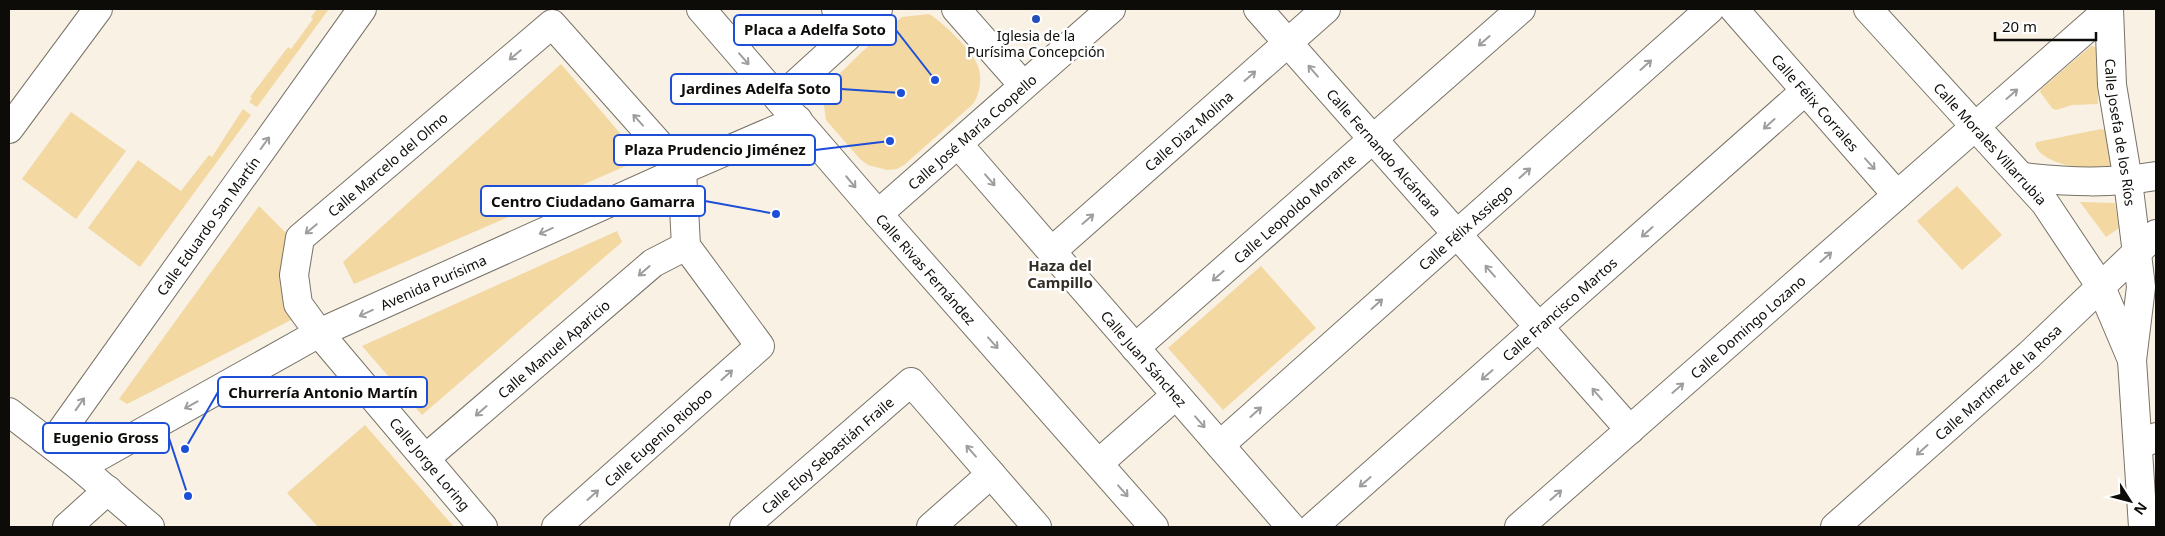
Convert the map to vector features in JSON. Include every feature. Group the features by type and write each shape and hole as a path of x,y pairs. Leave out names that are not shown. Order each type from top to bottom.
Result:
{"street":[{"path":"9,129 98,9"},
{"name":"Calle Eduardo San Martín","path":"52,444 362,9"},
{"name":"Calle Rivas Fernández","path":"701,9 878,214 1154,527"},
{"path":"836,9 854,29"},
{"path":"779,99 878,9"},
{"path":"956,9 1023,85"},
{"name":"Calle José María Coopello","path":"878,214 1111,9"},
{"name":"Calle Fernando Alcántara","path":"1258,9 1630,430"},
{"name":"Calle Diaz Molina","path":"1052,251 1326,9"},
{"name":"Calle Leopoldo Morante","path":"1135,348 1521,9"},
{"name":"Calle Félix Assiego","path":"1220,445 1710,9"},
{"name":"Calle Félix Corrales","path":"1734,9 1805,92 1897,194"},
{"name":"Calle Morales Villarrubia","path":"1868,9 2045,203 2101,288 2132,360"},
{"name":"Calle Domingo Lozano","path":"1519,527 2109,9"},
{"name":"Calle Josefa de los Ríos","path":"2109,9 2112,85 2128,181 2141,287 2132,360"},
{"name":"Calle Marcelo del Olmo","path":"319,333 298,304 294,275 300,238 552,24 682,170"},
{"name":"Calle Francisco Martos","path":"1313,527 1805,92"},
{"name":"Avenida Purísima","path":"80,467 319,333 798,120"},
{"path":"2122,141 2152,160 2156,160"},
{"name":"Calle Juan Sánchez","path":"958,144 1291,527"},
{"path":"682,170 686,246"},
{"path":"2022,177 2080,183 2128,181 2156,176"},
{"name":"Calle Martínez de la Rosa","path":"1835,527 2030,354 2156,234"},
{"name":"Calle Eugenio Rioboo","path":"556,527 760,346 686,246"},
{"name":"Calle Manuel Aparicio","path":"426,458 653,263 686,246"},
{"name":"Calle Jorge Loring","path":"319,333 483,527"},
{"path":"2132,360 2147,442 2142,527"},
{"name":"Calle Eloy Sebastián Fraile","path":"744,527 911,382 991,474"},
{"path":"1099,463 1176,395"},
{"path":"9,412 52,444 150,527"},
{"path":"931,527 991,474 1037,527"},
{"path":"67,527 108,490"}],"shaded area":[{"path":"317,9 329,9 257,107 249,102 252,98 250,97 288,47 291,49 313,19 311,17"},
{"path":"929,14 956,36 974,58 980,74 980,85 977,95 973,104 904,165 897,169 887,170 868,165 860,159 826,120 823,98 831,82 902,17"},
{"path":"2091,46 2097,49 2098,104 2072,105 2056,110 2052,108 2040,92 2041,89"},
{"path":"561,64 642,159 354,284 343,262"},
{"path":"243,109 251,115 140,267 88,228 138,160 181,191 209,155 212,157"},
{"path":"71,112 126,151 76,219 22,179"},
{"path":"2101,129 2105,130 2112,164 2109,169 2079,167 2056,162 2039,152 2035,144 2037,142"},
{"path":"1957,186 2002,235 1962,270 1917,221"},
{"path":"2080,202 2115,203 2119,228 2106,237"},
{"path":"259,206 287,234 281,281 291,320 127,404 119,399"},
{"path":"617,231 622,242 422,415 362,346"},
{"path":"1261,266 1316,328 1223,410 1168,348"},
{"path":"365,425 454,527 318,527 287,493"}],"place":[{"name":"Iglesia de la Purísima Concepción","path":"1036,19"},
{"name":"Placa a Adelfa Soto","path":"935,80"},
{"name":"Jardines Adelfa Soto","path":"901,93"},
{"name":"Plaza Prudencio Jiménez","path":"890,141"},
{"name":"Centro Ciudadano Gamarra","path":"776,214"},
{"name":"Churrería Antonio Martín","path":"185,449"},
{"name":"Eugenio Gross","path":"188,496"}],"district":[{"name":"Haza del Campillo","path":"1060,274"}]}
